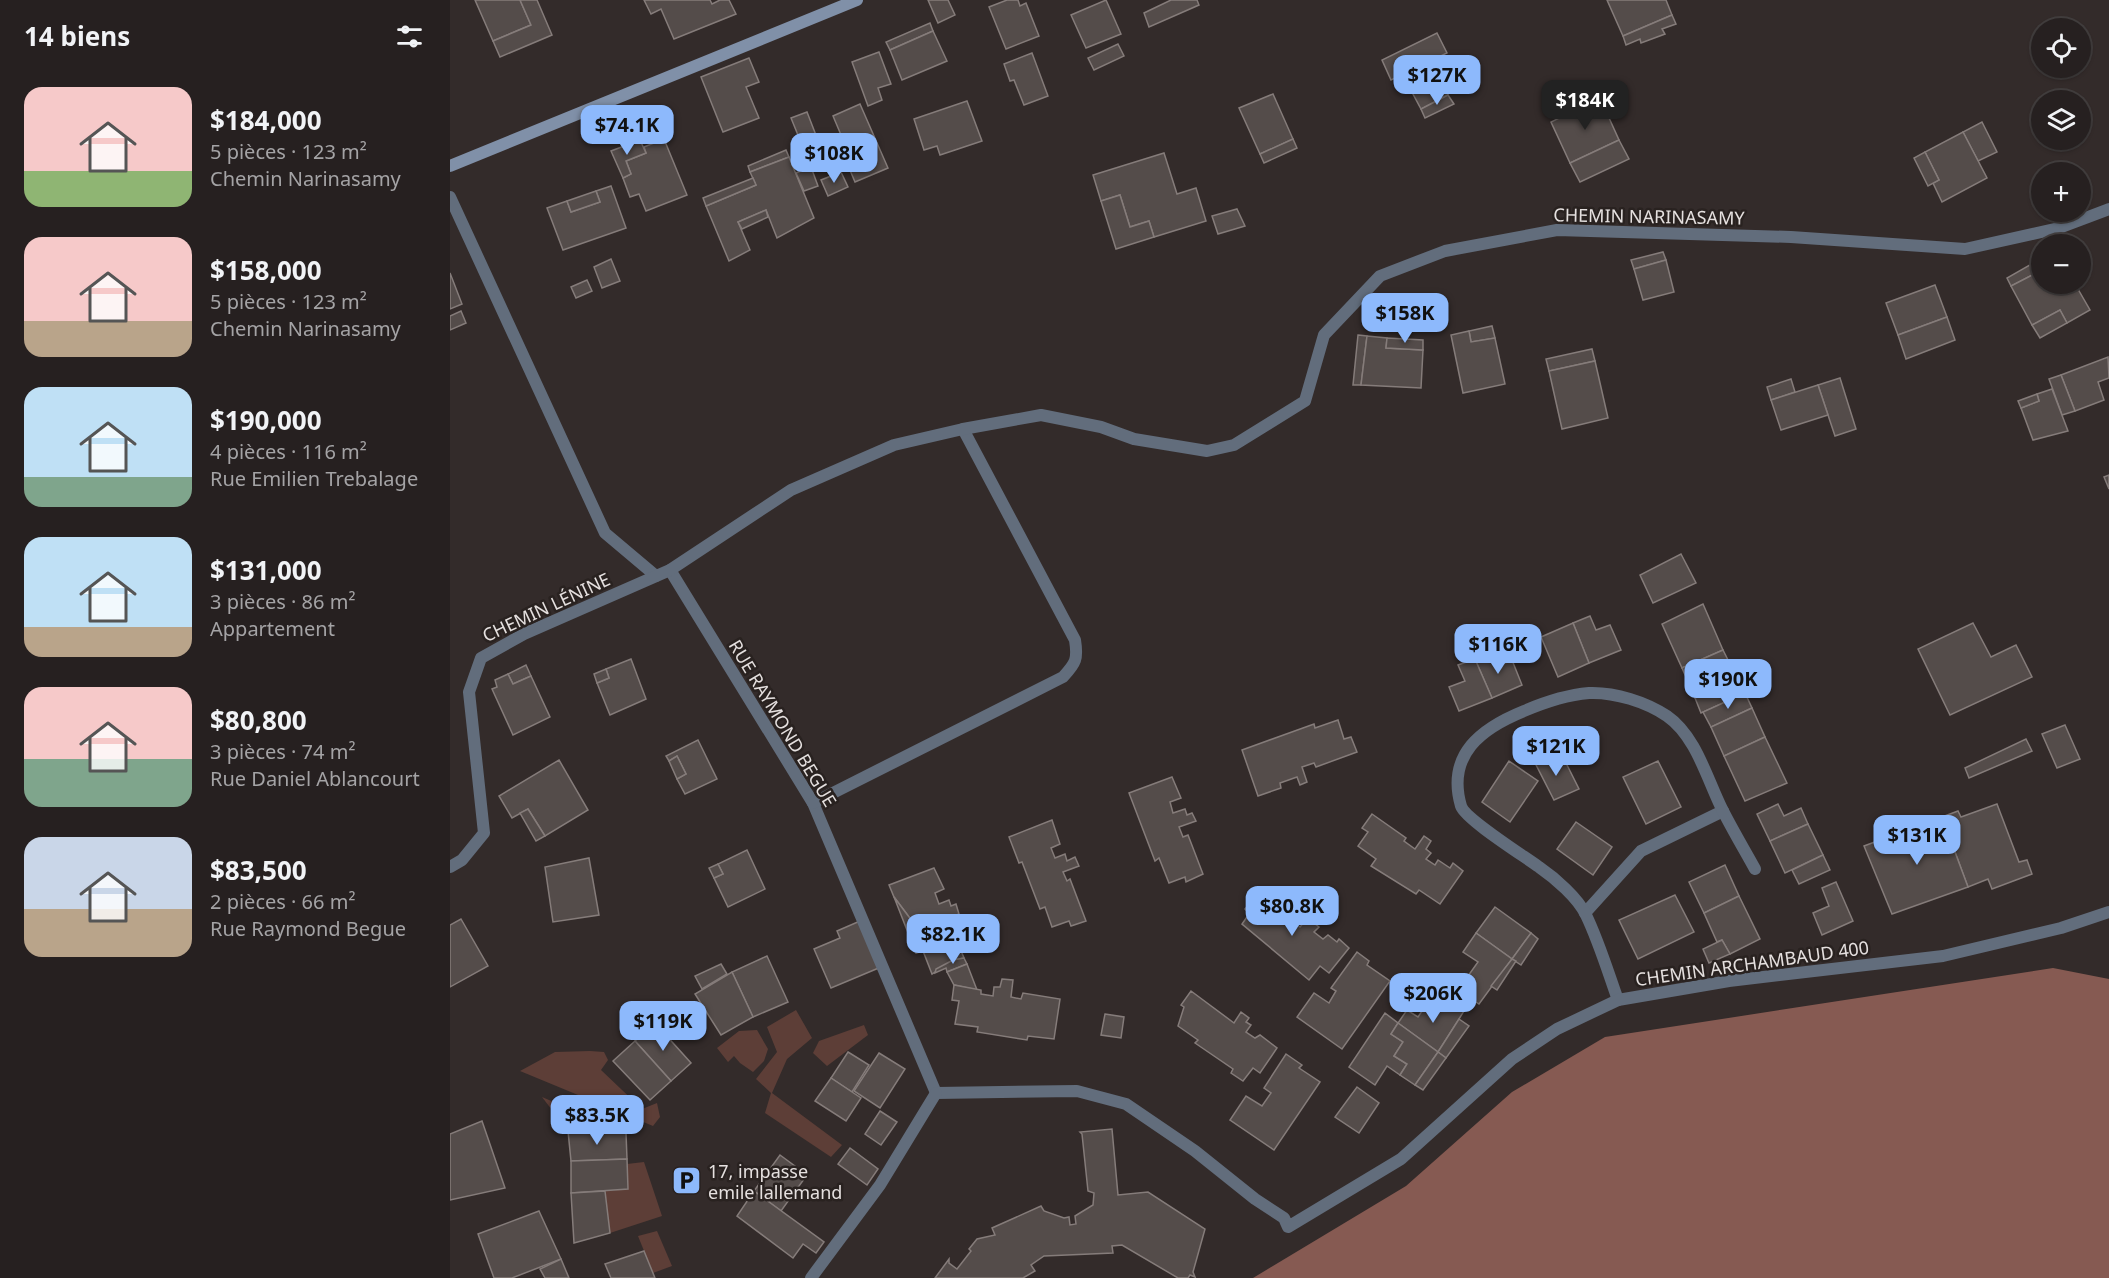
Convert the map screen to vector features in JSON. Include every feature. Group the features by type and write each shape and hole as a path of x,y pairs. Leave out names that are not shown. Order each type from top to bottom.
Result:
{"street":[{"path":"450,166 857,0"},
{"path":"450,197 604,533 657,576"},
{"name":"CHEMIN NARINASAMY","path":"670,570 791,490 894,445 963,429 1041,415 1101,427 1134,439 1207,451 1234,445 1305,401 1324,335 1380,276 1445,251 1557,230 1791,237 1965,249 2059,228 2109,209"},
{"path":"813,803 1063,677 1076,664 1076,640 963,429"},
{"name":"CHEMIN LÉNINE","path":"450,867 462,860 484,833 469,692 481,658 524,634 670,570"},
{"name":"RUE RAYMOND BEGUE","path":"670,570 813,803 936,1093"},
{"path":"1618,1000 1585,913 1556,878 1461,808 1457,783 1462,761 1470,746 1483,732 1498,722 1541,703 1565,696 1592,693 1622,697 1650,706 1669,718 1692,746 1723,811 1755,869"},
{"path":"1585,913 1641,851 1723,811"},
{"name":"CHEMIN ARCHAMBAUD 400","path":"936,1093 1077,1091 1126,1104 1284,1218 1288,1227 1401,1158 1512,1059 1557,1029 1618,1000 1729,981 1943,956 2061,928 2109,912"},
{"path":"811,1278 880,1185 936,1093"}],"shaded area":[{"path":"2053,968 2109,979 2109,1278 1253,1278 1406,1186 1512,1092 1605,1037"},
{"path":"796,1010 812,1038 787,1059 772,1093 842,1145 831,1157 765,1113 771,1093 756,1079 777,1052 767,1027"},
{"path":"864,1025 868,1035 827,1066 813,1053 819,1041"},
{"path":"757,1030 768,1049 764,1061 753,1072 734,1056 728,1062 717,1048 739,1031"},
{"path":"555,1052 604,1052 608,1060 601,1070 642,1109 657,1103 660,1117 653,1126 520,1071"},
{"path":"542,1097 626,1133 568,1131"},
{"path":"644,1162 662,1216 610,1233 605,1191 628,1189 627,1164"},
{"path":"657,1231 672,1266 653,1273 638,1236"}],"building":[{"path":"475,0 520,0 531,25 493,41"},
{"path":"520,0 537,0 552,35 500,57 493,41 531,25"},
{"path":"644,0 710,0 712,4 720,0 729,0 736,14 674,39 661,9 651,14"},
{"path":"928,0 948,0 955,15 938,23"},
{"path":"1007,0 1018,0 1020,6 1026,3 1039,36 1006,49 989,7"},
{"path":"1106,0 1121,34 1086,48 1071,15"},
{"path":"1171,0 1197,0 1199,5 1149,27 1144,13"},
{"path":"1607,0 1666,0 1672,15 1623,36"},
{"path":"1672,15 1676,24 1662,29 1665,34 1641,43 1640,39 1626,45 1623,36"},
{"path":"930,23 933,31 890,50 886,42"},
{"path":"933,31 947,61 902,80 890,50"},
{"path":"1437,33 1447,53 1391,80 1382,60"},
{"path":"1118,44 1124,56 1094,70 1088,58"},
{"path":"879,52 891,84 878,88 882,100 868,106 852,62"},
{"path":"1032,53 1048,96 1024,105 1014,80 1010,81 1004,64"},
{"path":"749,58 759,82 746,87 759,118 723,132 701,77"},
{"path":"1434,67 1448,95 1421,109 1406,81"},
{"path":"1273,94 1293,139 1260,154 1239,108"},
{"path":"1448,95 1454,104 1425,118 1421,109"},
{"path":"1600,98 1619,140 1570,163 1551,122"},
{"path":"967,101 982,141 940,155 937,146 924,150 914,119"},
{"path":"860,104 888,168 855,182 839,144 844,142 833,116"},
{"path":"807,112 826,161 811,167 791,118"},
{"path":"1982,122 1997,152 1978,161 1963,132"},
{"path":"1963,132 1987,178 1942,202 1933,183 1939,180 1925,152"},
{"path":"664,139 687,195 646,211 639,194 630,197 623,178 631,174 626,161 646,153 644,147"},
{"path":"1293,139 1297,148 1264,163 1260,154"},
{"path":"640,140 646,153 626,161 631,174 623,178 611,151"},
{"path":"1619,140 1629,159 1580,182 1570,163"},
{"path":"786,150 789,157 750,172 748,166"},
{"path":"1925,152 1939,180 1928,186 1914,158"},
{"path":"1164,153 1177,194 1196,188 1206,221 1154,237 1149,221 1130,227 1120,195 1101,201 1093,175"},
{"path":"789,157 814,218 777,238 766,210 738,222 750,250 729,261 706,206 756,185 750,172"},
{"path":"811,167 818,186 804,191 796,173"},
{"path":"841,172 848,187 828,196 821,180"},
{"path":"753,178 756,185 706,206 703,198"},
{"path":"611,186 626,228 563,250 547,208 567,201 571,212 600,202 596,191"},
{"path":"596,191 600,202 571,212 567,201"},
{"path":"1120,195 1130,227 1149,221 1154,237 1116,249 1101,201"},
{"path":"1237,209 1245,226 1218,234 1212,216"},
{"path":"766,210 768,217 742,229 738,222"},
{"path":"1663,252 1666,260 1634,269 1631,260"},
{"path":"611,259 620,281 602,288 594,267"},
{"path":"1666,260 1674,292 1643,300 1634,269"},
{"path":"2031,264 2031,276 2011,286 2007,278"},
{"path":"450,273 462,304 450,309"},
{"path":"2031,276 2031,294 2081,294 2090,310 2067,323 2060,310 2032,325 2011,286"},
{"path":"587,280 592,291 576,298 571,287"},
{"path":"1935,285 1947,317 1898,335 1886,303"},
{"path":"2060,310 2067,323 2040,338 2032,325"},
{"path":"461,311 466,323 450,330 450,316"},
{"path":"1947,317 1955,340 1906,359 1898,335"},
{"path":"1492,326 1495,338 1471,342 1469,331"},
{"path":"1469,331 1471,342 1495,338 1505,384 1463,393 1451,335"},
{"path":"1358,335 1367,336 1361,385 1353,385"},
{"path":"1367,336 1387,338 1386,348 1423,350 1421,388 1361,385"},
{"path":"1387,338 1423,340 1423,350 1386,348"},
{"path":"1592,349 1595,361 1549,371 1546,359"},
{"path":"2108,357 2109,378 2098,382 2104,400 2075,411 2061,375"},
{"path":"1595,361 1608,418 1562,429 1549,371"},
{"path":"2061,375 2075,411 2062,415 2049,379"},
{"path":"1840,378 1856,429 1835,436 1818,385"},
{"path":"1791,379 1795,392 1771,400 1767,387"},
{"path":"1818,385 1828,415 1781,430 1771,400"},
{"path":"2052,389 2068,431 2033,440 2021,408 2039,401 2037,394"},
{"path":"2037,394 2039,401 2021,408 2018,401"},
{"path":"2109,475 2109,489 2104,477"},
{"path":"1681,554 1696,583 1653,603 1640,575"},
{"path":"1703,604 1723,650 1682,668 1662,624"},
{"path":"1590,616 1596,630 1610,625 1621,650 1589,663 1573,623"},
{"path":"1573,623 1589,663 1558,677 1541,637"},
{"path":"1973,623 1991,657 2016,645 2032,677 1950,715 1918,649"},
{"path":"1723,650 1731,666 1717,673 1722,686 1695,698 1682,668"},
{"path":"1492,651 1498,666 1512,660 1522,685 1492,698 1475,659"},
{"path":"631,659 646,699 610,715 597,683 609,678 606,669"},
{"path":"1475,659 1492,698 1459,711 1449,687 1465,681 1458,665"},
{"path":"526,665 531,676 513,684 508,674"},
{"path":"1731,666 1743,694 1701,713 1695,698 1722,686 1717,673"},
{"path":"606,669 609,678 597,683 594,674"},
{"path":"508,674 513,684 531,676 550,717 513,735 492,689 497,687 495,680"},
{"path":"1745,693 1752,708 1711,727 1703,712"},
{"path":"1752,708 1765,737 1724,756 1711,727"},
{"path":"1338,720 1344,739 1351,737 1357,752 1316,767 1314,763 1302,767 1307,782 1300,785 1297,777 1280,783 1281,788 1258,796 1242,750 1314,724 1315,728"},
{"path":"2065,725 2080,759 2057,768 2042,734"},
{"path":"1765,737 1787,783 1745,801 1724,756"},
{"path":"2026,739 2032,751 1969,778 1965,768"},
{"path":"698,740 717,779 685,794 677,779 686,774 677,756 669,761 666,756"},
{"path":"1550,752 1556,768 1566,763 1579,789 1554,800 1533,759"},
{"path":"677,756 686,774 677,779 669,761"},
{"path":"559,760 588,810 545,836 528,809 512,818 499,796"},
{"path":"1509,761 1538,781 1510,822 1482,802"},
{"path":"1658,761 1681,807 1646,824 1623,777"},
{"path":"1172,777 1181,798 1170,802 1173,813 1185,809 1187,815 1192,813 1196,821 1179,827 1183,837 1188,835 1203,874 1186,882 1185,877 1169,883 1159,858 1155,861 1129,793"},
{"path":"1778,804 1784,816 1801,808 1808,824 1770,841 1757,814"},
{"path":"1997,804 2019,862 2027,860 2032,874 1992,889 1988,879 1968,887 1942,817 1958,811 1961,817"},
{"path":"528,809 545,836 536,841 520,813"},
{"path":"1372,814 1406,838 1404,841 1415,849 1424,836 1431,841 1426,849 1431,853 1426,859 1435,865 1438,860 1450,868 1453,863 1463,871 1440,904 1419,890 1416,894 1371,866 1376,859 1358,846 1368,832 1362,828"},
{"path":"1942,817 1968,887 1892,914 1864,846"},
{"path":"1052,820 1060,844 1051,848 1055,858 1065,854 1067,861 1075,857 1079,866 1063,872 1067,881 1070,879 1086,921 1071,926 1069,921 1052,927 1045,907 1040,909 1022,862 1019,863 1009,837"},
{"path":"1576,822 1612,847 1593,875 1557,849"},
{"path":"1808,824 1823,855 1785,873 1770,841"},
{"path":"747,850 765,889 728,907 714,878 723,874 718,864"},
{"path":"1823,855 1830,870 1799,884 1792,870"},
{"path":"589,858 599,915 553,922 545,867"},
{"path":"718,864 723,874 714,878 709,868"},
{"path":"1725,865 1739,896 1704,913 1689,882"},
{"path":"934,868 944,889 935,893 939,904 949,900 951,906 956,904 959,914 945,919 947,926 951,925 953,931 939,934 927,941 894,897 889,885"},
{"path":"1836,882 1853,921 1822,935 1813,913 1829,906 1822,888"},
{"path":"1261,889 1295,917 1292,920 1300,927 1312,913 1318,917 1314,923 1319,927 1314,932 1323,939 1328,935 1337,942 1339,939 1349,948 1329,973 1320,966 1309,980 1242,924 1249,914 1245,909"},
{"path":"1675,895 1694,932 1638,959 1619,920"},
{"path":"1739,896 1760,939 1730,954 1722,940 1717,942 1704,913"},
{"path":"894,897 927,941 939,934 953,931 964,958 953,960 932,974 923,951 916,953"},
{"path":"1495,907 1531,933 1512,959 1476,933"},
{"path":"461,919 488,966 450,987 450,925"},
{"path":"860,921 881,967 831,988 814,949 840,938 837,931"},
{"path":"1476,933 1512,959 1479,1004 1458,990 1478,962 1463,952"},
{"path":"1531,933 1538,939 1521,965 1512,959"},
{"path":"1722,940 1730,954 1709,963 1703,949"},
{"path":"1357,952 1369,961 1367,965 1390,981 1342,1049 1297,1017 1314,993 1329,1003 1336,991 1331,988"},
{"path":"767,956 788,1002 753,1017 732,972"},
{"path":"964,958 967,964 947,972 946,968 935,973 936,969 953,960"},
{"path":"1512,959 1516,961 1497,990 1491,986"},
{"path":"721,964 727,974 702,989 695,976"},
{"path":"967,964 977,990 954,985 947,972"},
{"path":"732,972 753,1017 721,1035 695,994"},
{"path":"1002,979 1013,980 1011,997 1021,999 1023,993 1060,999 1054,1039 1028,1036 1027,1040 977,1032 978,1027 955,1024 959,1001 952,1000 954,985 981,990 981,994 993,996 994,987 1000,987"},
{"path":"1191,991 1234,1023 1241,1012 1249,1018 1246,1022 1251,1025 1246,1032 1255,1038 1260,1035 1277,1048 1260,1073 1253,1068 1243,1081 1231,1073 1233,1069 1195,1043 1198,1040 1178,1026 1184,1007 1181,1005"},
{"path":"1447,1000 1464,1011 1438,1052 1398,1023 1407,1010 1418,1017 1428,1002 1439,1010"},
{"path":"1385,1013 1398,1023 1391,1034 1403,1042 1394,1056 1407,1064 1400,1075 1387,1066 1375,1085 1349,1067"},
{"path":"1105,1014 1124,1017 1121,1038 1101,1035"},
{"path":"1459,1019 1469,1026 1446,1058 1438,1052"},
{"path":"655,1023 691,1063 671,1081 635,1041"},
{"path":"1398,1023 1438,1052 1415,1085 1400,1075 1407,1064 1394,1056 1403,1042 1391,1034"},
{"path":"635,1041 671,1081 650,1100 613,1061"},
{"path":"848,1052 869,1065 852,1092 831,1078"},
{"path":"1438,1052 1446,1058 1423,1090 1415,1085"},
{"path":"879,1053 905,1069 880,1108 854,1091"},
{"path":"1286,1054 1302,1065 1299,1068 1320,1082 1274,1150 1230,1120 1246,1096 1262,1106 1271,1093 1264,1088"},
{"path":"831,1078 861,1098 846,1121 815,1101"},
{"path":"1357,1087 1379,1103 1359,1133 1335,1117"},
{"path":"880,1111 897,1122 881,1145 865,1134"},
{"path":"482,1121 505,1188 450,1200 450,1134"},
{"path":"1112,1129 1118,1195 1148,1192 1205,1229 1193,1272 1195,1277 1190,1275 1188,1278 1178,1278 1122,1245 1112,1246 1113,1253 1044,1256 1031,1265 1035,1271 1023,1278 935,1278 949,1259 949,1263 957,1269 977,1239 995,1235 992,1228 1041,1206 1044,1211 1064,1218 1069,1217 1070,1225 1076,1224 1075,1216 1093,1205 1094,1193 1088,1191 1080,1132"},
{"path":"568,1131 626,1133 627,1159 571,1161"},
{"path":"850,1148 878,1169 867,1185 838,1164"},
{"path":"780,1155 807,1175 781,1211 754,1191"},
{"path":"627,1159 628,1189 571,1193 571,1161"},
{"path":"605,1191 610,1233 574,1243 571,1193"},
{"path":"754,1191 824,1242 816,1253 803,1244 793,1258 737,1216"},
{"path":"539,1211 561,1259 512,1278 494,1278 478,1234"},
{"path":"644,1251 655,1278 611,1278 605,1264"},
{"path":"561,1259 569,1278 545,1278 540,1269"}],"place":[{"name":"17, impasse emile lallemand","path":"687,1181"}]}
